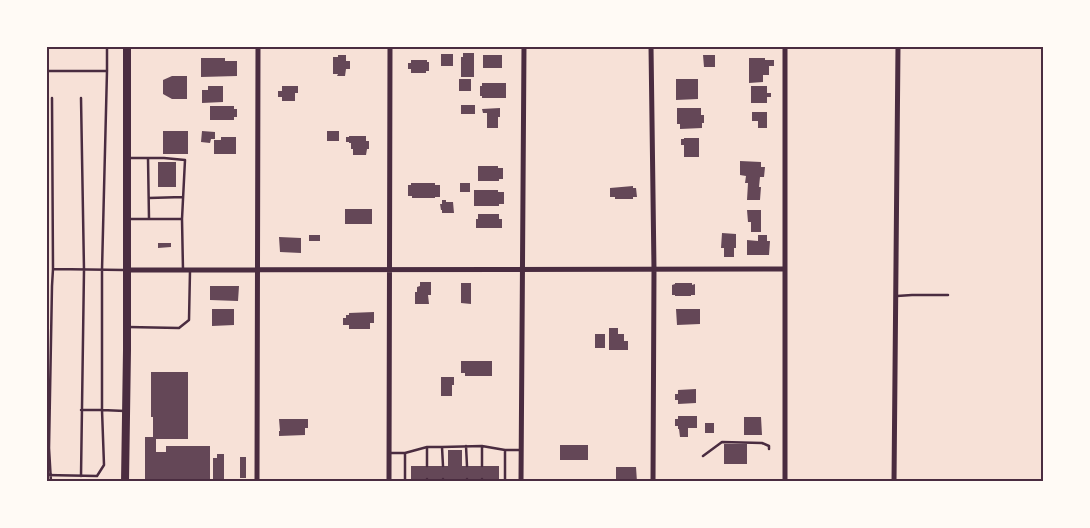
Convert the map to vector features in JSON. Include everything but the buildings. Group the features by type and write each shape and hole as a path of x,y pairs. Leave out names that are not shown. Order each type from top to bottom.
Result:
{"main road":[{"path":"126,46 126,482"}],"street":[{"path":"257,482 258,46"},
{"path":"389,482 390,46"},
{"path":"521,482 524,46"},
{"path":"594,46 678,46"},
{"path":"651,46 654,482"},
{"path":"785,46 785,482"},
{"path":"894,482 898,46"},
{"path":"127,270 784,269"}],"lane":[{"path":"46,475 97,476 104,465 102,270 108,71 107,46"},
{"path":"46,71 108,71"},
{"path":"50,482 48,448 53,269 52,98"},
{"path":"81,98 84,270 81,476"},
{"path":"126,158 185,160 182,219 183,270"},
{"path":"148,158 149,219"},
{"path":"148,198 183,197"},
{"path":"127,219 182,219"},
{"path":"53,269 127,270"},
{"path":"127,327 179,328 188,320 190,270"},
{"path":"896,296 948,295"},
{"path":"81,410 126,411"},
{"path":"703,456 722,442 762,443 769,446 769,449"},
{"path":"389,453 405,453 426,447 442,446 482,446 505,450 522,450"},
{"path":"442,446 443,466"},
{"path":"466,446 467,466"},
{"path":"482,446 482,466"},
{"path":"426,447 427,466"},
{"path":"505,450 505,482"},
{"path":"405,453 405,482"}]}
